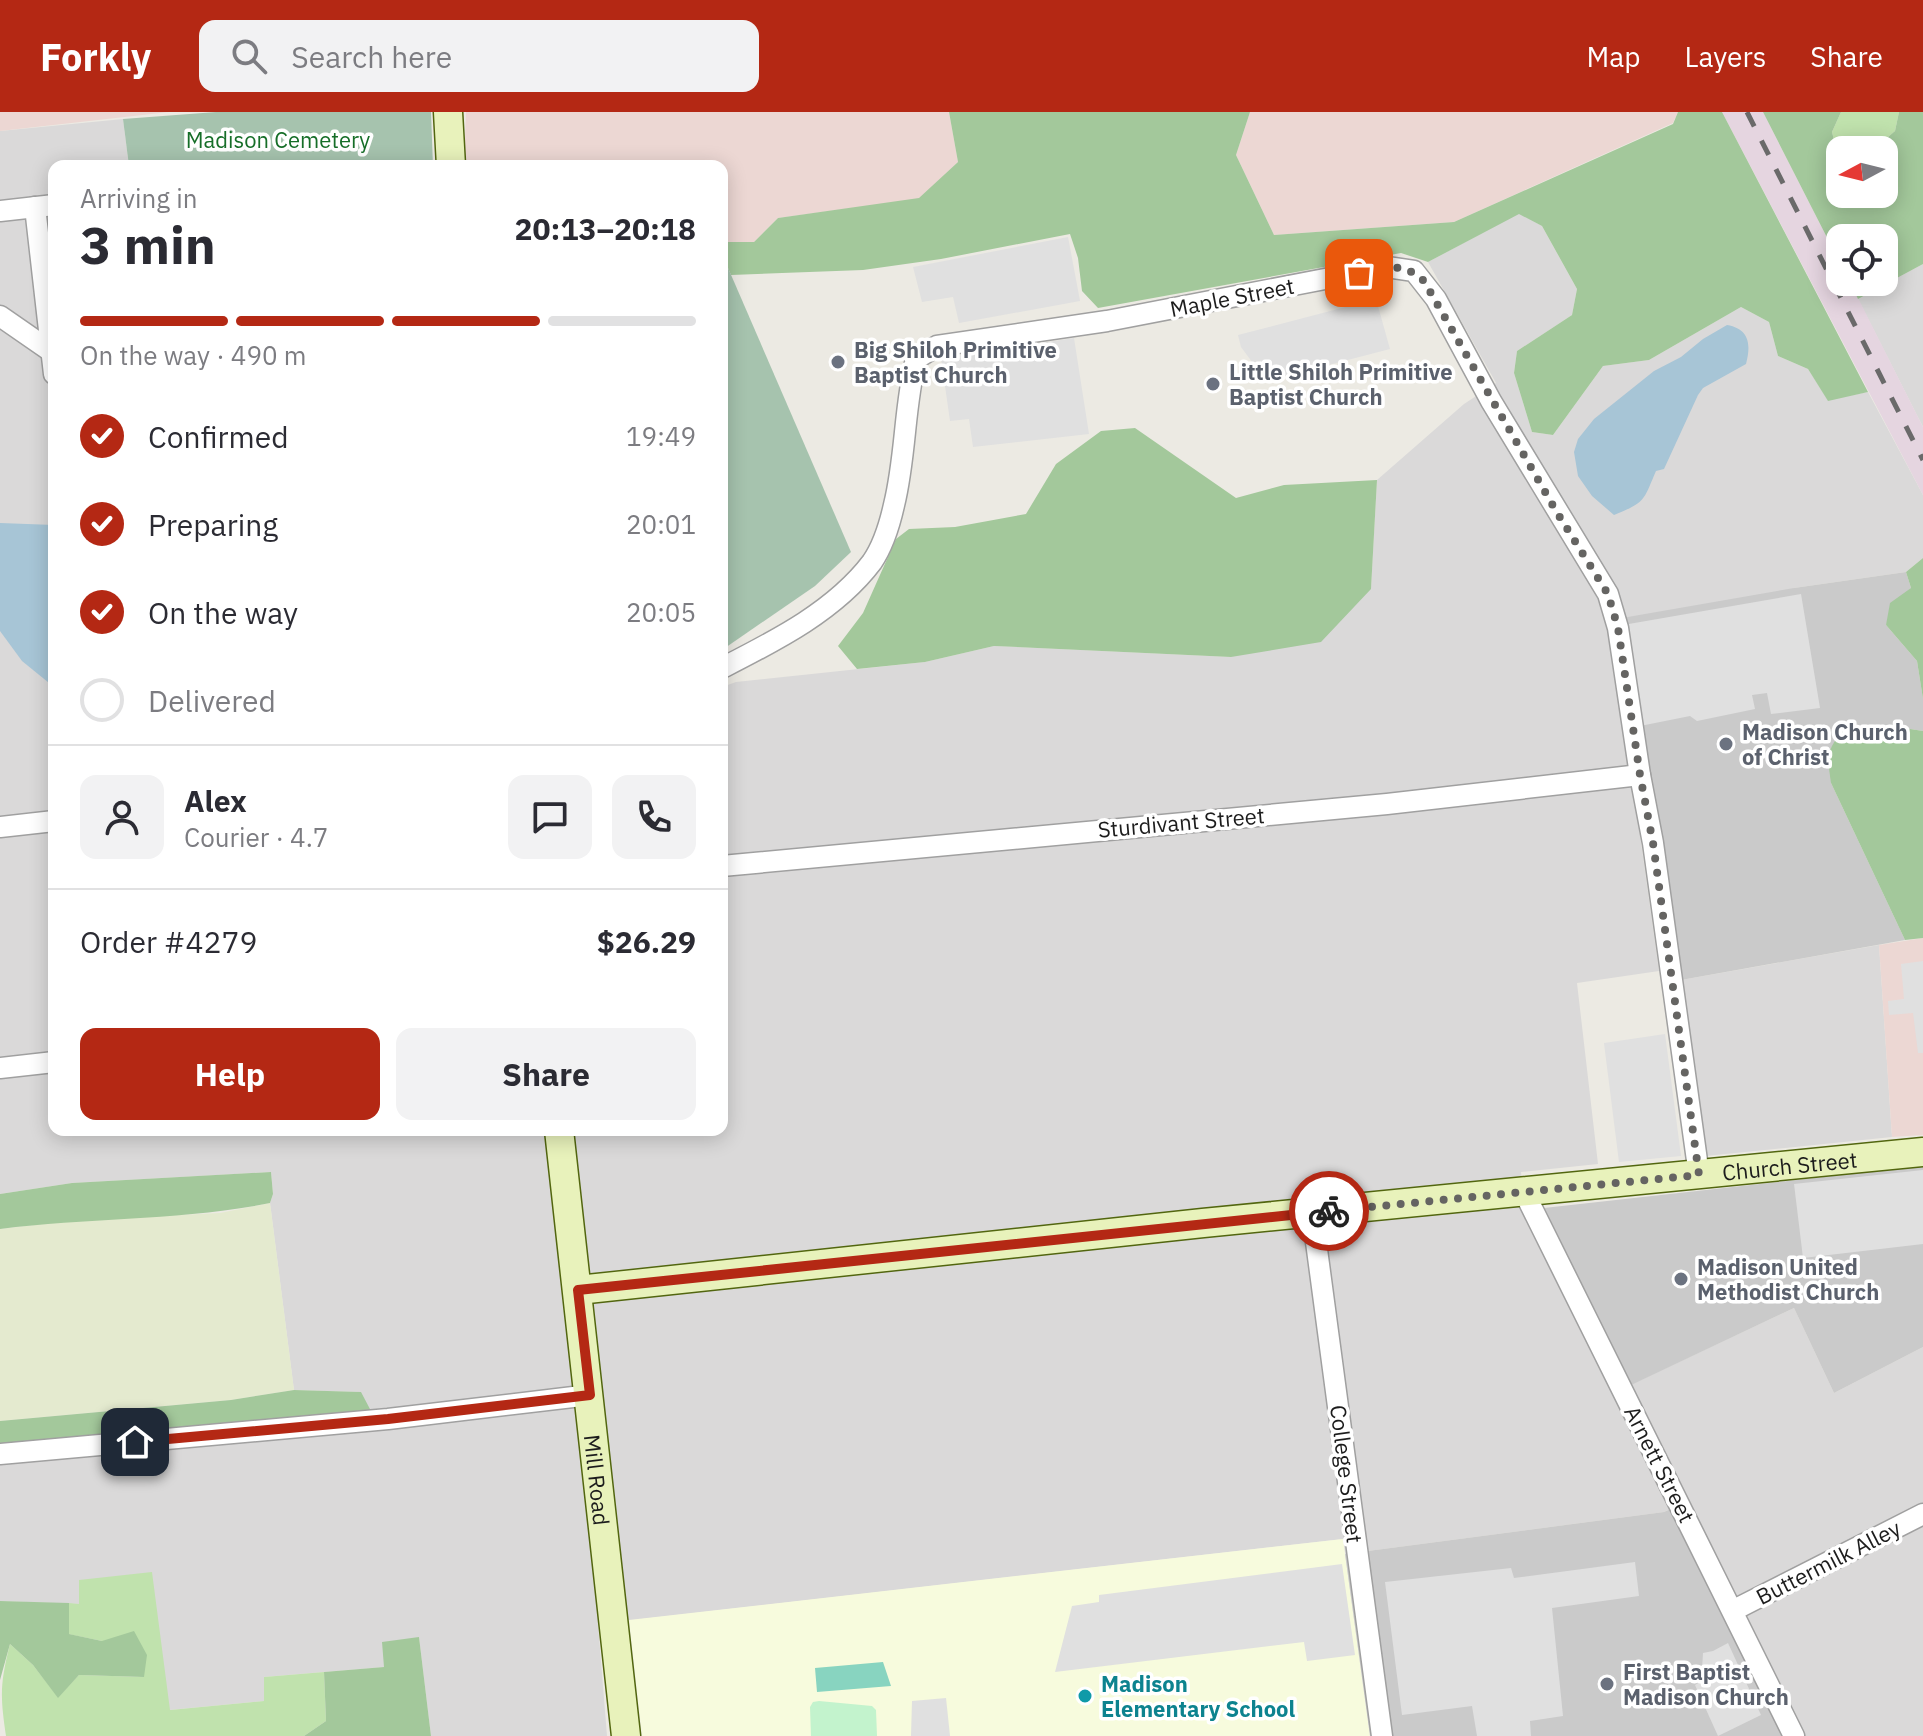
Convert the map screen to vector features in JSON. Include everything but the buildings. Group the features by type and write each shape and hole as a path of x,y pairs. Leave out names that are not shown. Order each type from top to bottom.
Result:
{"street":[{"path":"448,112 451,160"},
{"path":"0,211 44,206 48,279"},
{"name":"Maple Street","path":"728,665 811,617 842,594 873,560 895,503 907,393 916,359 937,346 1107,321 1387,267 1414,271 1436,299 1491,401 1608,594 1619,638 1653,843 1699,1175"},
{"path":"0,316 48,349"},
{"name":"Sturdivant Street","path":"728,865 1387,804 1640,775"},
{"path":"0,827 48,822"},
{"path":"0,1068 48,1063"},
{"name":"Mill Road","path":"560,1136 626,1736"},
{"name":"Church Street","path":"578,1290 1312,1212 1912,1153"},
{"name":"Arnett Street","path":"1524,1192 1794,1736"},
{"name":"College Street","path":"1312,1212 1382,1736"},
{"path":"0,1454 388,1419 590,1395"},
{"name":"Buttermilk Alley","path":"1734,1610 1923,1514"}],"shaded area":[{"path":"0,112 169,112 0,131"},
{"path":"466,112 949,112 958,162 919,199 778,218 754,242 728,242 728,160 464,160"},
{"path":"1250,112 1678,112 1673,123 1454,222 1274,235 1236,155"},
{"path":"1722,112 1763,112 1826,236 1826,296 1857,296 1923,427 1923,495"},
{"path":"123,119 128,160 48,160 48,1136 728,1136 728,685 925,662 994,646 1231,657 1371,588 1377,480 1464,404 1496,383 1428,262 1519,213 1542,226 1577,289 1572,315 1517,351 1514,373 1532,432 1553,435 1603,366 1649,360 1741,307 1769,322 1778,356 1808,369 1828,400 1868,392 1923,495 1923,558 1906,572 1794,588 1634,792 1659,971 1577,983 1598,1164 1521,1172 1525,1210 1613,1393 1794,1308 1834,1393 1923,1347 1923,1736 1806,1736 1687,1501 1664,1512 1345,1554 1343,1539 598,1624 607,1736 431,1736 419,1637 384,1667 264,1677 265,1701 169,1710 79,1604 0,1601 0,1449 360,1392 294,1390 270,1203 273,1194 271,1172 72,1183 0,1194 0,131"},
{"path":"1068,237 1080,301 959,323 953,297 922,302 913,267"},
{"path":"1923,264 1923,427 1858,299 1864,296 1898,296 1898,277"},
{"path":"1376,299 1390,349 1259,383 1255,366 1241,347 1238,335"},
{"path":"1074,338 1089,434 973,447 969,419 950,421 941,358"},
{"path":"1906,572 1911,588 1886,625 1917,661 1923,699 1923,731 1904,728 1845,729 1831,783 1905,940 1681,980 1622,618"},
{"path":"1801,594 1820,708 1771,714 1767,693 1752,695 1755,709 1697,721 1690,716 1640,726 1623,625"},
{"path":"1923,938 1923,1135 1892,1137 1879,945"},
{"path":"1879,945 1892,1137 1706,1156 1681,980"},
{"path":"1923,961 1923,1053 1918,1053 1913,1013 1889,1015 1888,1001 1904,999 1901,964"},
{"path":"1665,1034 1681,1156 1619,1162 1604,1043"},
{"path":"1923,1166 1923,1347 1834,1393 1794,1308 1629,1386 1544,1208"},
{"path":"1923,1170 1923,1244 1803,1258 1794,1184"},
{"path":"270,1203 294,1390 231,1400 0,1421 0,1229 76,1220 220,1213"},
{"path":"1688,1501 1806,1736 1370,1736 1345,1554 1664,1512"},
{"path":"1343,1539 1370,1736 642,1736 629,1620"},
{"path":"1635,1562 1639,1596 1552,1608 1563,1716 1530,1721 1531,1736 1477,1736 1472,1706 1402,1715 1385,1582 1511,1568 1514,1578"},
{"path":"1342,1564 1355,1655 1307,1661 1304,1642 1055,1672 1072,1606 1099,1602 1099,1595"},
{"path":"1728,1643 1761,1715 1718,1736 1695,1685 1706,1678 1702,1670 1703,1653"},
{"path":"946,1698 950,1736 911,1736 912,1701"}],"green space":[{"name":"Madison Cemetery","path":"216,112 431,112 433,160 128,160 123,119"},
{"path":"949,112 1250,112 1236,155 1274,235 1454,222 1673,124 1678,112 1722,112 1868,392 1828,401 1808,369 1778,356 1769,322 1741,307 1649,360 1603,366 1553,435 1532,432 1514,373 1517,351 1572,315 1577,289 1542,226 1519,214 1428,262 1401,253 1098,308 1082,291 1078,258 1070,234 941,259 863,270 731,275 728,242 754,242 778,218 919,198 958,162"},
{"path":"1763,112 1841,112 1833,136 1826,136 1826,208 1898,208 1898,136 1889,136 1895,131 1899,112 1923,112 1923,264 1898,277 1898,224 1826,224 1826,236"},
{"path":"1841,112 1899,112 1895,131 1889,136 1833,136"},
{"path":"728,268 851,552 815,586 728,646"},
{"path":"1135,428 1236,498 1284,485 1377,480 1371,589 1321,642 1231,657 994,646 925,662 857,669 838,646 863,613 896,539 909,529 955,527 1026,514 1056,464 1101,431"},
{"path":"1923,558 1923,699 1917,661 1886,625 1890,603 1911,588 1906,572"},
{"path":"1904,728 1923,731 1923,938 1905,940 1831,783 1829,759 1834,742 1845,729"},
{"path":"271,1172 273,1194 270,1203 203,1213 0,1229 0,1194 72,1183"},
{"path":"294,1390 361,1392 371,1411 0,1449 0,1421 231,1400"},
{"path":"152,1572 170,1710 264,1701 264,1677 324,1672 326,1721 304,1736 6,1736 2,1690 10,1644 33,1665 58,1697 79,1675 144,1677 102,1641 68,1634 69,1603 79,1604 79,1580"},
{"path":"0,1601 69,1603 69,1634 102,1641 134,1631 147,1655 144,1677 79,1675 58,1698 33,1665 10,1644 0,1680"},
{"path":"419,1637 431,1736 304,1736 326,1721 324,1672 384,1667 382,1642"},
{"path":"883,1662 891,1686 817,1692 815,1668"},
{"path":"813,1702 872,1706 876,1710 877,1736 811,1736 810,1707"}],"water":[{"path":"1727,325 1740,330 1747,339 1746,364 1703,388 1664,469 1656,471 1638,503 1614,515 1592,496 1578,476 1574,452 1578,439 1594,419 1654,371 1681,357"},
{"path":"0,523 48,525 48,682 22,661 0,631"}],"railway":[{"path":"1747,112 1923,460"}],"way so far":[{"path":"1329,1211 1699,1175 1653,843 1618,628 1608,594 1491,401 1424,281 1414,271 1400,267 1359,273"}],"place":[{"name":"Big Shiloh Primitive Baptist Church","path":"838,362"},
{"name":"Little Shiloh Primitive Baptist Church","path":"1213,384"},
{"name":"Madison Church of Christ","path":"1726,744"},
{"name":"Madison United Methodist Church","path":"1681,1279"},
{"name":"First Baptist Madison Church","path":"1607,1684"},
{"name":"Madison Elementary School","path":"1085,1696"}],"route":[{"path":"135,1442 388,1419 590,1395 578,1290 1329,1211"}]}
